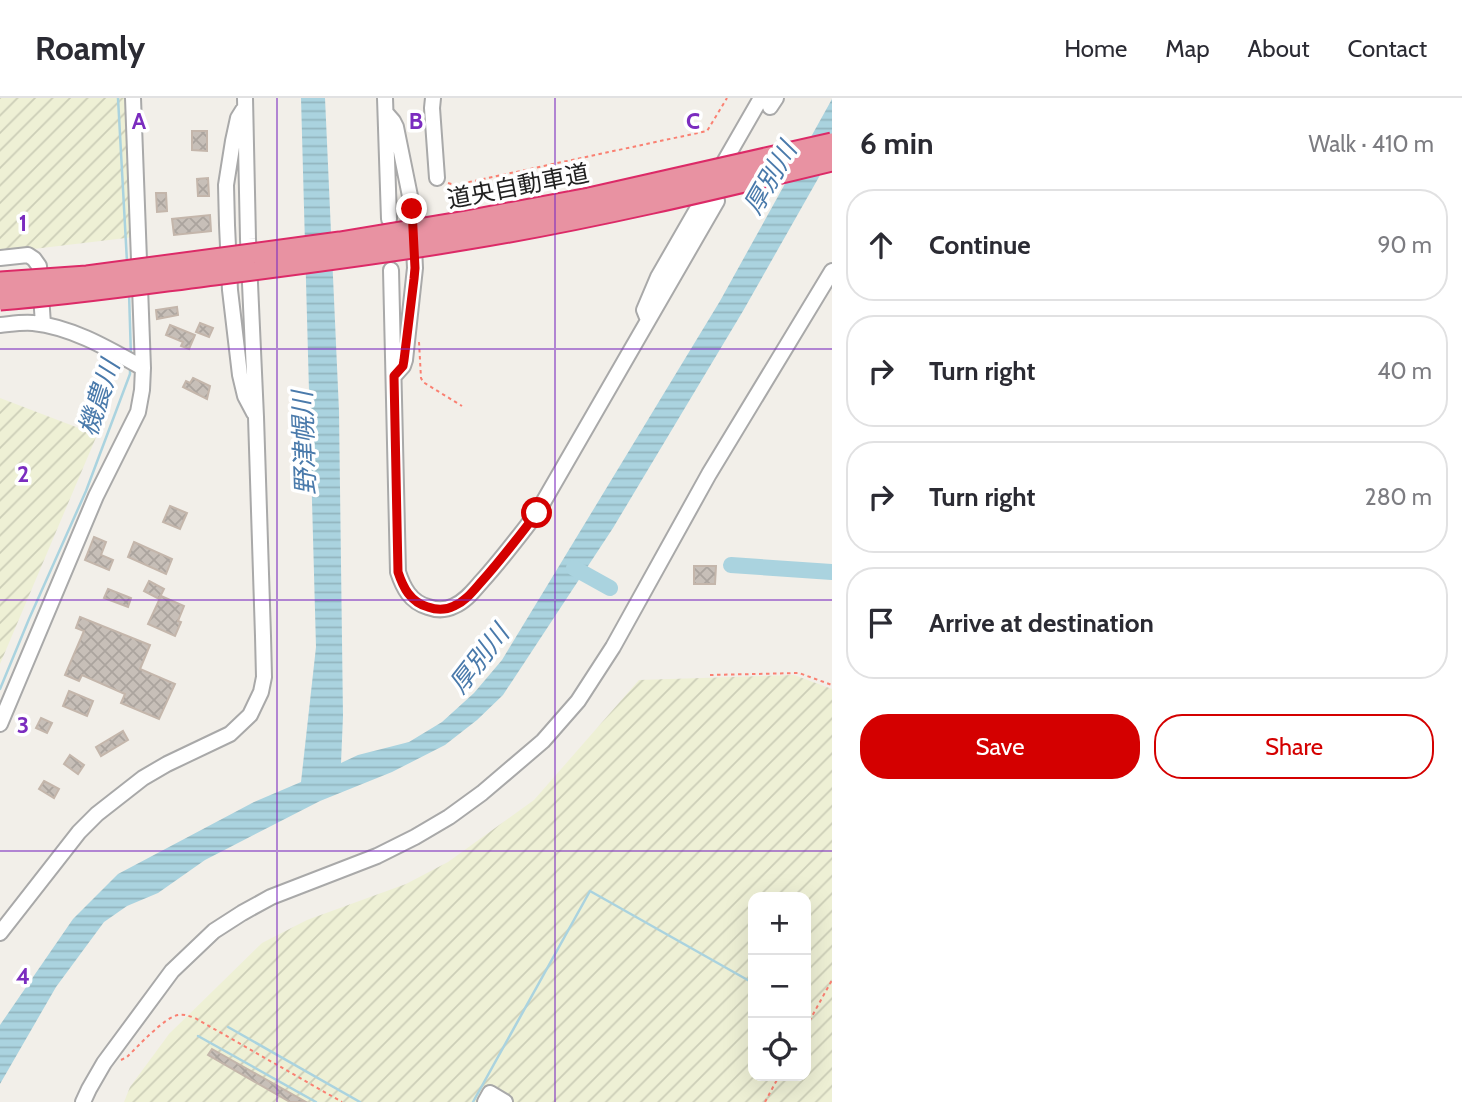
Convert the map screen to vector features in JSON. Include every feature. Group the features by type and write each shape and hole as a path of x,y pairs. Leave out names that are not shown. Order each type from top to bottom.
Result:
{"highway":[{"name":"道央自動車道","path":"0,282 87,276 391,234 589,198 832,143"},
{"name":"道央自動車道","path":"0,300 335,259 470,239 643,204 832,161"}],"street":[{"path":"0,724 96,496 138,412 142,390 134,363 133,98"},
{"path":"433,98 437,178"},
{"path":"648,320 644,310 658,277 769,101"},
{"path":"245,102 238,118 226,185 227,225 230,290 240,375 245,396 256,417"},
{"path":"0,933 79,832 97,814 143,778 230,734 250,715 261,692 264,677 245,102"},
{"path":"386,105 396,127 412,206 415,268 403,366 394,376"},
{"path":"386,105 389,219"},
{"path":"391,270 398,572 404,588 420,605 443,609 453,607 463,600 488,574 537,513 717,201"},
{"path":"0,258 28,255 39,266 43,324"},
{"path":"83,1102 104,1063 172,971 214,931 271,897 377,856 415,837 482,793 543,741 578,701 613,647 709,474 832,271"},
{"path":"0,325 30,322 62,329 114,351 134,363"},
{"path":"485,1102 490,1093 505,1102"}],"path":[{"path":"437,178 456,185 707,131 727,98"},
{"path":"419,339 423,382 462,406"},
{"path":"709,674 799,673 832,685"},
{"path":"811,1018 832,980"},
{"path":"104,1063 115,1063 127,1057 168,1019 185,1015 195,1018 342,1102"},
{"path":"765,1102 776,1081"}],"green space":[{"path":"0,98 129,98 134,237 0,253"},
{"path":"0,398 97,435 0,664"},
{"path":"794,675 832,689 832,1102 124,1102 130,1087 169,1034 262,943 307,920 406,884 448,862 534,800 639,680"}],"water":[{"path":"301,98 325,98 339,411 343,716 341,763 358,755 409,742 442,722 474,693 502,660 720,301 832,99 832,154 743,311 613,528 503,695 445,745 392,772 320,801 205,860 158,893 127,906 104,922 56,987 0,1084 0,1025 73,919 118,874 254,802 301,782 316,647"}],"building":[{"path":"192,131 207,131 207,151 192,150"},
{"path":"208,178 209,196 198,196 197,179"},
{"path":"156,193 166,193 167,211 157,212"},
{"path":"210,215 211,231 174,235 172,219"},
{"path":"177,307 178,315 157,319 156,310"},
{"path":"200,323 213,328 209,337 196,332"},
{"path":"170,325 195,335 189,349 181,346 183,342 166,335"},
{"path":"193,378 210,386 207,399 183,387 186,381 190,383"},
{"path":"170,506 187,513 180,529 163,522"},
{"path":"94,537 106,542 101,555 113,560 109,570 85,560"},
{"path":"134,542 172,559 166,574 128,557"},
{"path":"694,566 716,566 715,584 694,584"},
{"path":"149,581 164,589 159,599 144,591"},
{"path":"108,589 131,598 128,607 104,598"},
{"path":"161,596 184,606 175,636 148,624"},
{"path":"80,617 150,645 140,669 175,684 159,719 121,703 125,694 82,675 79,681 65,675 84,631 76,628"},
{"path":"69,691 93,701 87,716 63,706"},
{"path":"41,718 52,723 47,733 36,728"},
{"path":"123,731 128,740 101,756 96,747"},
{"path":"70,755 84,765 78,774 64,764"},
{"path":"44,781 59,789 54,798 39,789"},
{"path":"212,1049 306,1102 290,1102 208,1055"}],"waterway":[{"name":"機農川","path":"118,98 127,262"},
{"name":"機農川","path":"129,293 131,357"},
{"name":"機農川","path":"0,689 86,491 130,374 130,367"},
{"path":"731,565 832,572"},
{"path":"574,568 610,588"},
{"path":"473,1102 590,891 748,980"},
{"path":"228,1027 360,1102"},
{"path":"198,1036 316,1102"}],"route":[{"path":"412,209 414,279 403,366 394,376 398,572 404,588 420,605 443,609 453,607 471,593 501,560 537,513"}],"water label":[{"name":"厚別川","path":"770,178"},
{"name":"野津幌川","path":"304,443"},
{"name":"厚別川","path":"479,659"}]}
